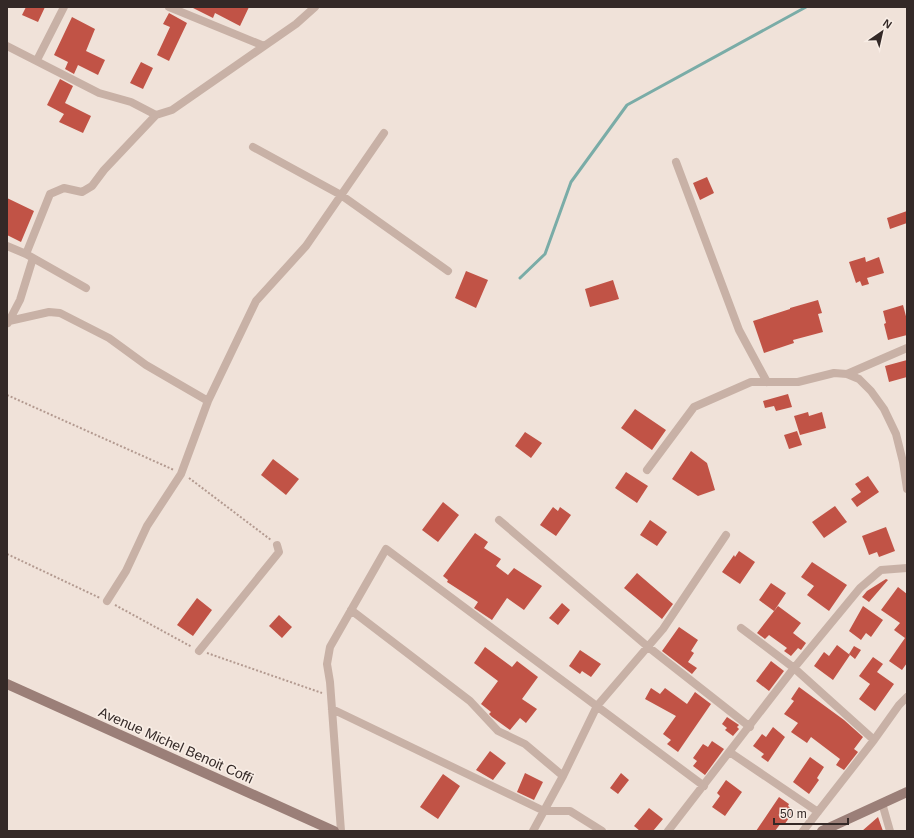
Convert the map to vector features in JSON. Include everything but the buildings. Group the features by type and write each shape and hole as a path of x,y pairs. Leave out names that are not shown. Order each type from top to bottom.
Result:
{"street":[{"path":"37,60 64,7"},
{"path":"169,7 264,46"},
{"path":"8,324 20,300 29,256 50,194 64,188 82,192 92,186 104,170 156,115 172,110 296,24 315,7"},
{"path":"7,46 99,93 131,102 156,115"},
{"path":"108,601 126,571 147,526 182,474 208,400 256,301 306,246 384,133"},
{"path":"253,147 341,195 448,271"},
{"path":"676,162 739,330 767,382"},
{"path":"7,246 29,256 86,288"},
{"path":"8,324 50,312 60,313 109,338 146,365 208,400"},
{"path":"847,374 907,348"},
{"path":"647,470 694,407 751,382 798,382 834,373 847,374 859,379 871,391 884,409 896,434 903,462 907,489"},
{"path":"499,520 647,646 750,727"},
{"path":"533,831 563,776 597,706 663,629 726,535"},
{"path":"199,651 279,552 277,545"},
{"path":"341,831 331,696 327,664 330,647 386,548 704,786"},
{"path":"668,831 731,753 794,668 860,588 881,570 907,568"},
{"path":"351,610 470,701 498,731 525,744 563,776"},
{"path":"741,628 794,668 874,740"},
{"name":"Avenue Michel Benoit Coffi","path":"7,684 334,831"},
{"path":"804,831 899,705 907,697"},
{"path":"332,709 544,811 570,811 602,831"},
{"path":"731,753 818,812"},
{"path":"822,831 907,792"},
{"path":"882,803 890,831"}],"path":[{"path":"7,395 195,481 277,545"},
{"path":"7,554 129,611 199,651 331,696"}],"waterway":[{"path":"520,278 545,254 571,182 627,105 806,7"}]}
